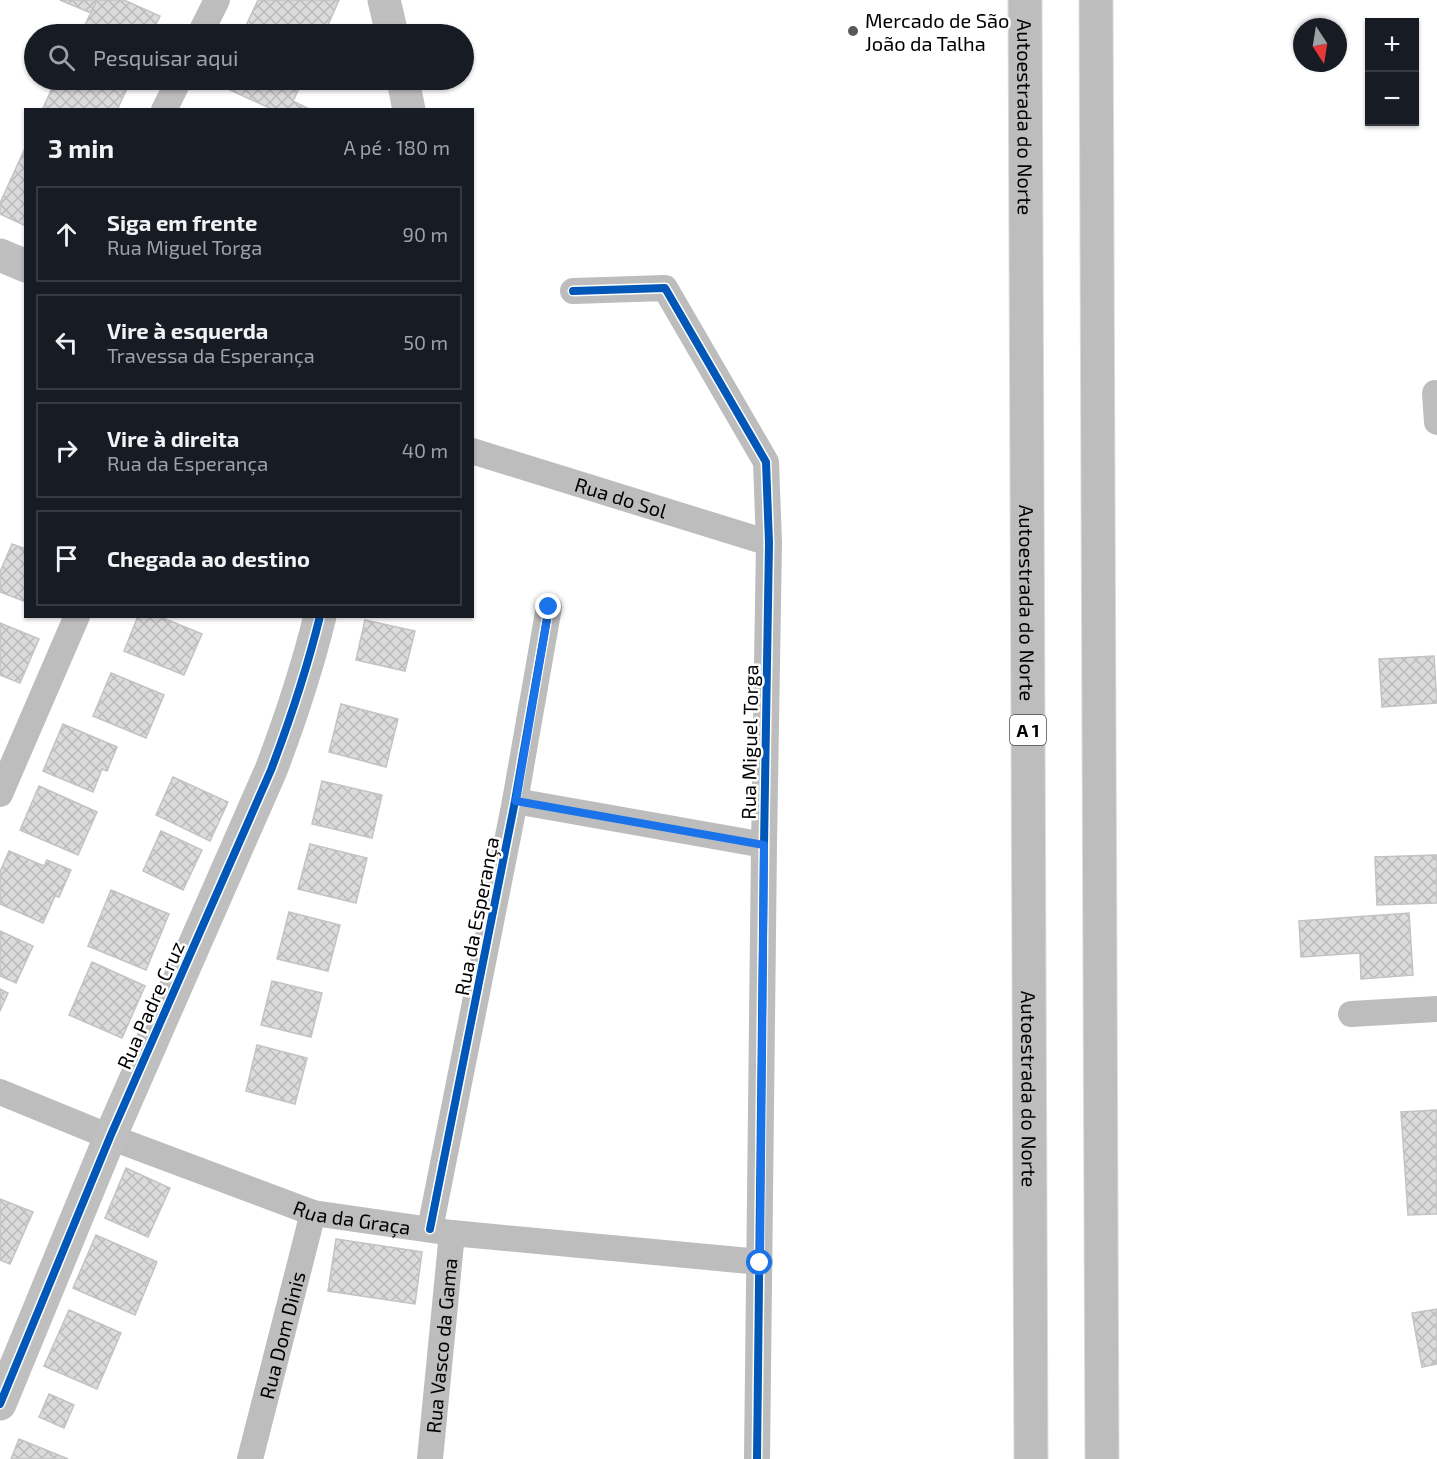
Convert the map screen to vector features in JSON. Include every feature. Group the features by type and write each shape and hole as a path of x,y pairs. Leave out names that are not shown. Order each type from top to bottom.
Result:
{"highway":[{"name":"Autoestrada do Norte","path":"1025,0 1031,1459"},
{"path":"1096,0 1102,1459"}],"street":[{"path":"205,24 216,0"},
{"path":"384,0 390,24"},
{"path":"165,108 174,90"},
{"path":"405,90 410,108"},
{"path":"0,255 24,265"},
{"name":"Rua Miguel Torga","path":"573,291 665,288 766,462 769,543 757,1459"},
{"path":"1435,393 1437,422"},
{"name":"Rua do Sol","path":"474,452 769,543"},
{"name":"Rua da Esperança","path":"441,1231 549,607"},
{"path":"0,794 76,618"},
{"name":"Rua Padre Cruz","path":"0,1404 110,1137 271,770 299,693 320,618"},
{"path":"516,801 764,845"},
{"path":"1351,1014 1437,1009"},
{"name":"Rua da Graça","path":"0,1092 110,1137 313,1213 441,1231 760,1263"},
{"name":"Rua Dom Dinis","path":"250,1459 313,1213"},
{"name":"Rua Vasco da Gama","path":"430,1459 441,1231"}],"building":[{"path":"60,0 97,0 91,13"},
{"path":"97,0 124,0 160,16 156,24 85,24"},
{"path":"258,0 339,0 328,24 247,24"},
{"path":"51,90 126,90 118,108 43,108"},
{"path":"230,90 298,90 293,101 307,108 270,108"},
{"path":"24,150 24,225 0,214 0,203"},
{"path":"12,544 24,548 24,601 0,592 0,572"},
{"path":"137,618 163,618 202,634 184,675 124,651"},
{"path":"365,620 415,631 405,671 356,660"},
{"path":"0,623 39,639 20,683 0,675"},
{"path":"1434,656 1437,703 1382,707 1379,659"},
{"path":"111,673 164,695 146,738 93,716"},
{"path":"341,704 398,719 386,767 329,752"},
{"path":"63,724 117,747 107,771 102,769 93,792 43,771"},
{"path":"173,777 228,802 210,841 156,815"},
{"path":"322,781 382,795 372,838 312,824"},
{"path":"39,786 97,812 78,855 20,830"},
{"path":"161,831 202,850 183,890 143,871"},
{"path":"310,844 367,858 356,903 298,889"},
{"path":"9,851 44,866 47,860 71,870 59,897 55,896 43,923 0,904 0,872"},
{"path":"1437,855 1437,903 1377,905 1375,857"},
{"path":"111,890 169,914 146,970 88,946"},
{"path":"289,912 340,925 328,971 277,959"},
{"path":"1409,913 1413,975 1361,979 1360,953 1301,957 1299,921"},
{"path":"0,931 33,946 16,983 0,976"},
{"path":"92,962 145,986 122,1038 69,1015"},
{"path":"272,981 322,993 311,1037 261,1025"},
{"path":"0,989 8,993 0,1011"},
{"path":"257,1045 307,1058 295,1104 246,1091"},
{"path":"1437,1110 1437,1214 1408,1215 1401,1112"},
{"path":"126,1168 170,1188 148,1237 105,1218"},
{"path":"0,1199 33,1212 10,1264 0,1260"},
{"path":"96,1235 157,1262 135,1315 73,1288"},
{"path":"336,1239 422,1252 415,1304 328,1291"},
{"path":"1437,1309 1437,1364 1422,1367 1412,1313"},
{"path":"69,1310 121,1333 97,1389 44,1366"},
{"path":"49,1394 74,1405 64,1428 39,1417"},
{"path":"19,1439 68,1459 11,1459"}],"cycle path":[{"path":"573,291 665,288 766,462 769,543 757,1459"},
{"path":"430,1229 515,801 549,607"},
{"path":"0,1404 110,1137 271,770 298,694 319,618"}],"place":[{"name":"Mercado de São João da Talha","path":"853,31"}],"route":[{"path":"549,607 516,801 764,845 760,1263"}]}
